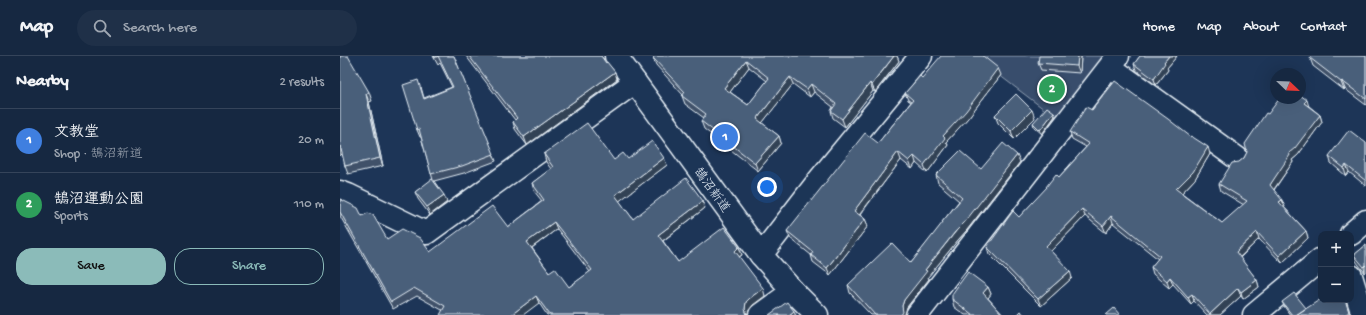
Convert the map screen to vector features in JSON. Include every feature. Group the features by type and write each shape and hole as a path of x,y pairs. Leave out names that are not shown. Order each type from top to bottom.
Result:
{"street":[{"name":"鵠沼新道","path":"616,56 761,255 792,291 817,315"},
{"path":"761,255 819,180 921,56"},
{"path":"917,315 1114,61 1237,158"},
{"path":"340,192 426,233 635,82"},
{"path":"1354,231 1366,221"},
{"path":"1254,315 1318,262"},
{"path":"1354,286 1363,315"},
{"path":"760,315 792,291"}],"shaded area":[{"path":"974,56 1112,56 1061,122"}],"building":[{"path":"340,56 348,56 369,92 366,94 380,158 345,166 340,145"},
{"path":"438,56 454,56 494,154 462,166 431,174 419,129 417,130 403,85 418,80 424,99 453,87"},
{"path":"469,56 601,56 615,72 524,137 513,122 517,118"},
{"path":"655,56 894,56 872,85 870,83 842,119 831,111 836,104 811,84 807,89 790,77 757,119 779,136 755,163 701,121 706,114 682,96 685,92 653,58","holes":["746,60 769,78 748,105 724,88"]},
{"path":"941,56 983,56 998,68 966,111 943,136 945,138 924,165 914,156 909,161 898,152 854,211 865,219 827,268 811,255 813,252 787,231 865,133 878,143 913,100 905,93 920,76 922,78"},
{"path":"1039,56 1078,56 1077,66 1038,63"},
{"path":"1140,56 1169,56 1154,79 1134,64"},
{"path":"1311,56 1366,56 1366,99 1310,58"},
{"path":"1115,81 1191,137 1208,147 1193,172 1176,189 1222,223 1247,201 1219,184 1232,163 1239,162 1244,158 1247,152 1245,144 1266,113 1268,114 1276,104 1305,104 1320,115 1295,148 1289,153 1290,155 1270,185 1282,200 1279,202 1306,231 1279,256 1257,232 1236,252 1257,280 1241,292 1238,288 1210,314 1192,294 1188,297 1170,277 1167,281 1151,267 1160,256 1111,216 1103,226 1082,209 1046,246 1070,271 1038,299 987,247 1013,211 1019,217 1047,187 1056,174 1059,177 1089,144 1070,132 1086,107 1092,110"},
{"path":"1016,94 1032,110 1011,131 995,115"},
{"path":"1047,107 1054,112 1040,130 1033,123"},
{"path":"587,123 614,160 623,153 628,159 652,141 664,158 615,195 633,219 686,178 703,201 658,235 678,262 724,227 739,247 735,251 763,288 746,302 745,309 747,315 550,315 536,296 511,315 440,315 445,306 414,288 391,302 340,212 340,199 358,208 362,216 368,213 373,215 387,239 402,229 420,238 430,252 492,206 508,227 544,200 532,183 553,167 544,154","holes":["554,222 592,270 569,287 555,268 549,272 527,242"]},
{"path":"1349,130 1366,143 1366,181 1346,165 1344,168 1329,156"},
{"path":"1003,143 1017,155 925,270 927,271 904,300 902,306 903,312 901,315 875,315 848,285 892,243 911,263 962,198 936,175 960,151 981,169"},
{"path":"432,179 444,195 427,207 415,192"},
{"path":"1366,245 1366,265 1364,267 1354,255"},
{"path":"968,272 988,287 983,293 1003,315 973,315 952,299 952,294"},
{"path":"1294,293 1306,308 1296,315 1292,315 1282,302"},
{"path":"1318,301 1318,303 1346,303 1349,312 1344,315 1296,315"},
{"path":"787,302 794,311 789,315 769,315"},
{"path":"1114,308 1120,315 1106,315"},
{"path":"1020,311 1025,315 1016,315"}],"place":[{"name":"鵠沼運動公園","path":"1052,89"},
{"name":"文教堂","path":"725,137"}]}
